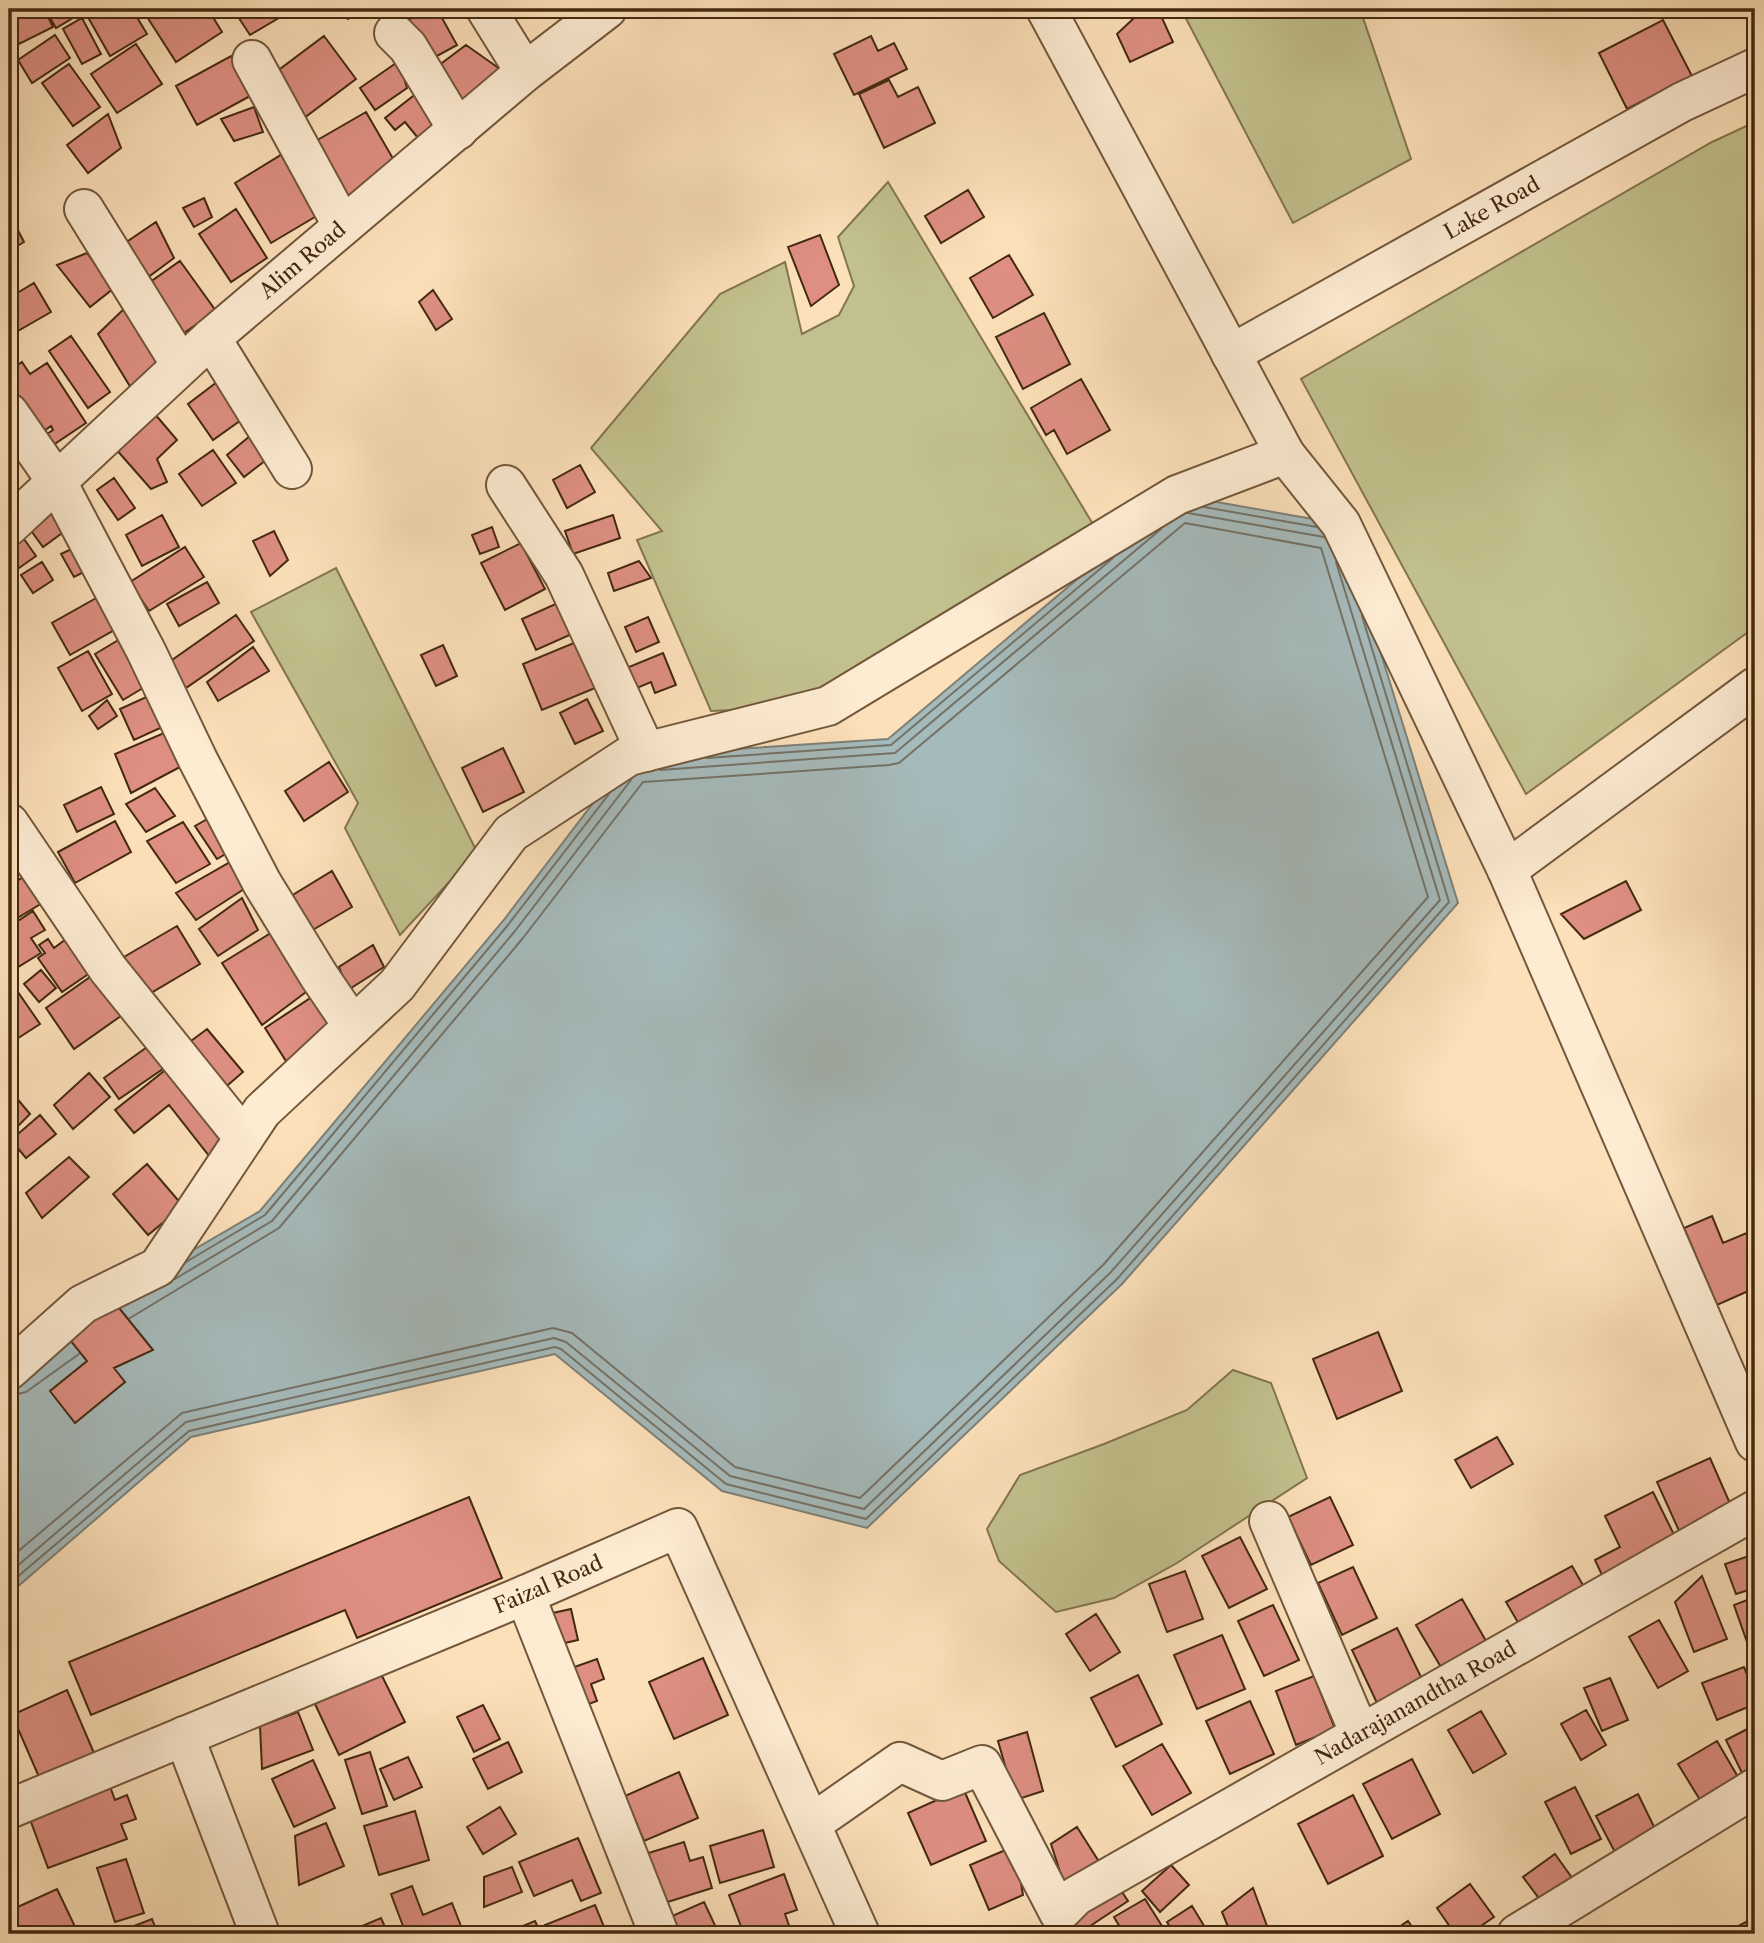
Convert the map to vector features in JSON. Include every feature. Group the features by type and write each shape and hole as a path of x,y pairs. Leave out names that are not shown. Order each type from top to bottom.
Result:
{"street":[{"path":"486,9 524,72"},
{"name":"Alim Road","path":"9,526 211,338 524,72 607,9"},
{"path":"1046,9 1285,454 1341,524 1507,870 1755,1442"},
{"path":"394,33 408,47 458,130"},
{"path":"252,61 342,225"},
{"name":"Lake Road","path":"1231,354 1682,102 1755,68"},
{"path":"84,209 181,365"},
{"path":"211,338 292,468"},
{"path":"9,413 57,482 146,651 198,761 262,883 318,976 353,1026"},
{"path":"9,1370 83,1304 158,1267 262,1111 397,985 511,833 629,756 828,706 1177,495 1285,454"},
{"path":"506,485 564,575 646,752"},
{"path":"1507,870 1755,687"},
{"path":"9,823 108,969 244,1138"},
{"name":"Nadarajanandtha Road","path":"811,1824 900,1762 942,1781 982,1765 1059,1913 1076,1896 1755,1510"},
{"path":"1269,1521 1360,1734"},
{"name":"Faizal Road","path":"9,1809 525,1595 678,1528 860,1934"},
{"path":"525,1595 659,1934"},
{"path":"184,1736 260,1934"},
{"path":"1517,1934 1755,1788"}],"shaded area":[{"path":"1181,9 1360,9 1411,159 1293,223"},
{"path":"1755,122 1755,627 1526,794 1301,379 1712,142"},
{"path":"888,182 1097,531 828,706 711,711 637,540 662,531 591,448 720,294 785,262 802,334 839,315 854,286 838,237"},
{"path":"336,568 477,852 400,935 345,828 358,803 251,612"},
{"path":"1233,1370 1271,1383 1307,1478 1177,1563 1114,1598 1056,1612 999,1561 987,1529 1020,1475 1187,1410"}],"water":[{"path":"1177,495 1341,524 1458,903 1122,1284 867,1528 722,1491 555,1354 191,1437 9,1594 9,1372 111,1298 260,1211 503,921 629,756 888,739"}],"building":[{"path":"44,9 53,27 19,44 9,22 9,11"},
{"path":"45,9 88,9 56,28"},
{"path":"91,9 132,9 147,34 110,56 85,12"},
{"path":"142,9 208,9 222,32 176,62"},
{"path":"233,9 294,9 250,35"},
{"path":"343,9 370,9 348,19"},
{"path":"428,9 437,9 457,45 428,61 405,22"},
{"path":"82,18 101,54 82,64 63,29"},
{"path":"1134,18 1162,18 1173,42 1130,62 1117,34"},
{"path":"1663,20 1692,76 1627,109 1599,53"},
{"path":"55,35 70,58 32,83 18,60"},
{"path":"324,36 356,79 296,124 264,81"},
{"path":"871,36 878,51 894,43 907,69 854,95 834,54"},
{"path":"136,44 162,84 117,113 91,74"},
{"path":"466,45 507,74 462,107 434,69"},
{"path":"231,56 252,95 197,125 176,86"},
{"path":"399,61 407,88 375,110 360,88"},
{"path":"69,64 100,107 73,126 42,83"},
{"path":"889,80 898,97 918,87 935,123 884,148 859,94"},
{"path":"426,86 452,121 422,143 405,122 395,130 385,118"},
{"path":"254,107 263,132 234,141 221,119"},
{"path":"366,112 395,162 346,214 307,146"},
{"path":"108,114 121,148 88,173 67,145"},
{"path":"289,150 325,211 271,243 235,183"},
{"path":"968,190 984,217 941,243 925,216"},
{"path":"204,198 212,217 194,227 183,208"},
{"path":"236,209 267,258 231,282 199,234"},
{"path":"9,213 24,242 9,251"},
{"path":"156,222 174,258 147,278 125,243"},
{"path":"820,235 839,285 811,306 788,247"},
{"path":"87,253 108,280 123,281 90,307 57,265"},
{"path":"1009,255 1033,295 993,318 970,278"},
{"path":"180,261 216,311 178,337 143,287"},
{"path":"34,283 51,312 9,336 9,298"},
{"path":"433,290 452,319 436,330 419,302"},
{"path":"130,303 166,357 131,388 98,334"},
{"path":"1044,313 1070,364 1023,389 996,337"},
{"path":"71,336 110,392 88,408 49,351"},
{"path":"22,362 30,374 47,363 86,423 44,451 41,438 53,430 51,426 41,433 9,405 9,371"},
{"path":"225,376 251,413 213,440 188,404"},
{"path":"1081,379 1110,430 1067,454 1054,430 1046,435 1031,408"},
{"path":"154,413 177,440 157,459 167,482 151,489 115,448"},
{"path":"256,431 274,454 244,477 227,455"},
{"path":"213,450 236,483 202,506 179,474"},
{"path":"580,465 595,492 567,508 553,480"},
{"path":"114,478 135,508 118,520 97,490"},
{"path":"55,499 73,525 43,547 24,521"},
{"path":"162,515 179,547 142,566 126,535"},
{"path":"613,515 620,538 573,554 565,531"},
{"path":"492,527 499,547 480,554 472,535"},
{"path":"274,531 288,560 270,576 253,541"},
{"path":"19,532 36,556 9,575 9,540"},
{"path":"86,542 98,565 74,577 61,554"},
{"path":"521,543 545,589 505,610 481,563"},
{"path":"185,547 204,577 149,611 130,582"},
{"path":"639,561 651,578 614,591 608,573"},
{"path":"42,562 53,580 33,593 21,575"},
{"path":"207,582 219,603 179,626 167,604"},
{"path":"98,597 116,629 70,655 52,623"},
{"path":"560,602 574,633 536,650 522,619"},
{"path":"236,615 254,641 183,690 165,665"},
{"path":"648,617 659,642 636,652 625,627"},
{"path":"125,636 153,682 123,700 95,654"},
{"path":"581,640 600,686 542,710 523,664"},
{"path":"443,645 457,676 436,686 421,655"},
{"path":"253,647 269,671 218,701 207,682"},
{"path":"88,651 112,694 82,711 58,668"},
{"path":"663,653 676,685 655,693 651,682 632,690 624,669"},
{"path":"155,693 169,724 134,740 120,709"},
{"path":"587,699 603,731 575,744 560,713"},
{"path":"107,700 117,716 98,729 89,716"},
{"path":"164,733 180,767 131,793 115,754"},
{"path":"503,748 524,792 483,812 462,768"},
{"path":"329,762 348,792 304,821 285,791"},
{"path":"101,787 114,814 77,832 64,805"},
{"path":"155,788 175,816 146,832 126,804"},
{"path":"216,814 236,848 217,859 195,826"},
{"path":"115,821 131,852 75,883 58,852"},
{"path":"183,822 210,864 176,883 147,841"},
{"path":"239,857 252,884 196,920 176,893"},
{"path":"33,871 49,899 9,923 9,886"},
{"path":"332,871 352,907 311,931 291,896"},
{"path":"1626,881 1641,910 1584,939 1561,914"},
{"path":"242,898 258,930 218,956 199,929"},
{"path":"33,911 45,930 31,938 41,953 18,967 9,952 9,927"},
{"path":"177,926 200,964 139,1000 117,961"},
{"path":"279,928 314,986 262,1025 222,963"},
{"path":"48,939 54,948 66,939 100,966 62,992 38,958 45,953 39,945"},
{"path":"373,945 384,967 348,990 339,967"},
{"path":"41,970 56,988 39,1002 24,984"},
{"path":"100,970 128,1011 74,1049 46,1008"},
{"path":"9,979 40,1024 9,1044"},
{"path":"321,991 342,1024 286,1061 265,1028"},
{"path":"207,1029 243,1072 221,1091 183,1047"},
{"path":"154,1042 173,1062 119,1099 104,1078"},
{"path":"178,1060 237,1135 210,1157 169,1105 134,1133 115,1110"},
{"path":"89,1073 110,1097 73,1129 54,1105"},
{"path":"9,1089 30,1114 9,1135"},
{"path":"40,1115 56,1134 26,1158 11,1140"},
{"path":"69,1157 89,1177 42,1218 26,1193"},
{"path":"147,1164 183,1206 148,1235 113,1194"},
{"path":"1712,1216 1723,1243 1754,1230 1755,1232 1755,1288 1717,1305 1684,1228"},
{"path":"111,1298 153,1350 114,1368 125,1382 75,1423 50,1391 87,1361 66,1335"},
{"path":"1378,1332 1402,1391 1337,1419 1313,1359"},
{"path":"1497,1437 1513,1464 1471,1488 1455,1460"},
{"path":"1710,1458 1732,1508 1680,1533 1657,1482"},
{"path":"1653,1492 1681,1549 1607,1586 1595,1560 1620,1547 1605,1516"},
{"path":"469,1497 502,1578 357,1638 345,1610 91,1715 69,1662"},
{"path":"1330,1497 1353,1545 1311,1565 1288,1517"},
{"path":"1240,1537 1267,1589 1229,1608 1202,1556"},
{"path":"1755,1554 1755,1588 1736,1594 1725,1564"},
{"path":"1572,1566 1588,1594 1523,1631 1506,1602"},
{"path":"1353,1567 1377,1618 1342,1635 1318,1583"},
{"path":"1185,1571 1203,1619 1167,1632 1149,1584"},
{"path":"1702,1576 1727,1639 1694,1652 1675,1602"},
{"path":"1755,1597 1755,1662 1754,1662 1734,1605"},
{"path":"1462,1599 1490,1648 1445,1674 1416,1625"},
{"path":"1273,1605 1299,1660 1264,1676 1238,1621"},
{"path":"571,1609 578,1640 556,1645 539,1616"},
{"path":"1096,1614 1120,1652 1090,1671 1066,1634"},
{"path":"1659,1620 1688,1671 1658,1688 1629,1637"},
{"path":"1397,1628 1423,1681 1377,1703 1352,1650"},
{"path":"1222,1635 1245,1689 1197,1709 1174,1655"},
{"path":"703,1658 728,1715 674,1739 649,1682"},
{"path":"597,1659 604,1679 591,1684 597,1701 573,1710 560,1672"},
{"path":"1744,1667 1755,1695 1755,1704 1717,1720 1702,1683"},
{"path":"379,1670 405,1722 339,1755 314,1702"},
{"path":"1138,1675 1162,1724 1116,1747 1091,1698"},
{"path":"1314,1676 1335,1729 1296,1745 1276,1691"},
{"path":"1610,1678 1628,1720 1602,1731 1584,1688"},
{"path":"67,1690 94,1753 39,1777 12,1715"},
{"path":"1250,1701 1274,1754 1230,1774 1206,1721"},
{"path":"483,1705 500,1739 474,1752 457,1717"},
{"path":"1586,1710 1606,1745 1581,1760 1561,1724"},
{"path":"1481,1711 1506,1754 1473,1773 1448,1730"},
{"path":"298,1712 313,1750 262,1769 260,1726"},
{"path":"1755,1725 1755,1769 1743,1775 1726,1740"},
{"path":"1027,1732 1043,1791 1015,1800 998,1741"},
{"path":"1717,1741 1738,1777 1700,1800 1678,1764"},
{"path":"508,1742 522,1772 488,1789 473,1759"},
{"path":"1162,1744 1191,1793 1152,1815 1123,1766"},
{"path":"370,1752 387,1806 362,1814 345,1760"},
{"path":"408,1757 422,1787 394,1800 380,1769"},
{"path":"1412,1759 1440,1814 1392,1839 1363,1784"},
{"path":"313,1760 335,1808 294,1827 272,1779"},
{"path":"679,1772 698,1818 644,1841 625,1796"},
{"path":"108,1781 115,1800 127,1795 136,1819 121,1824 127,1839 48,1868 27,1811"},
{"path":"1575,1787 1601,1839 1571,1854 1545,1802"},
{"path":"963,1788 986,1841 931,1865 908,1813"},
{"path":"1638,1794 1659,1837 1618,1858 1596,1816"},
{"path":"1353,1795 1383,1856 1328,1884 1298,1824"},
{"path":"500,1807 516,1834 483,1854 467,1827"},
{"path":"415,1811 429,1860 379,1875 364,1826"},
{"path":"326,1823 344,1866 299,1885 295,1836"},
{"path":"1077,1827 1103,1868 1070,1889 1061,1875 1051,1844"},
{"path":"763,1830 774,1867 720,1883 710,1846"},
{"path":"578,1838 601,1893 581,1901 572,1880 534,1896 519,1862"},
{"path":"684,1842 690,1861 703,1857 712,1888 655,1906 639,1856"},
{"path":"1015,1846 1023,1895 989,1910 970,1865"},
{"path":"1555,1854 1575,1882 1544,1905 1523,1877"},
{"path":"126,1859 144,1913 115,1922 97,1868"},
{"path":"1171,1865 1189,1885 1160,1912 1142,1891"},
{"path":"512,1867 522,1892 484,1907 484,1877"},
{"path":"784,1874 797,1910 785,1914 792,1934 744,1934 729,1895"},
{"path":"1470,1884 1494,1917 1469,1934 1455,1934 1437,1908"},
{"path":"412,1886 423,1915 452,1903 464,1934 406,1934 391,1894"},
{"path":"1118,1886 1128,1901 1081,1932 1066,1920"},
{"path":"1253,1888 1270,1934 1231,1934 1222,1912"},
{"path":"57,1889 78,1933 9,1934 9,1911"},
{"path":"1145,1899 1167,1934 1124,1934 1114,1917"},
{"path":"704,1902 719,1934 667,1934 661,1921"},
{"path":"595,1905 607,1934 549,1934 545,1925"},
{"path":"1192,1906 1209,1934 1174,1934 1167,1922"},
{"path":"381,1918 388,1934 351,1934 350,1931"},
{"path":"152,1919 158,1934 113,1934"},
{"path":"535,1921 541,1934 503,1934"},
{"path":"1408,1921 1417,1934 1389,1934"},
{"path":"1748,1921 1754,1934 1722,1934"},
{"path":"1603,1926 1608,1934 1589,1934"}]}
